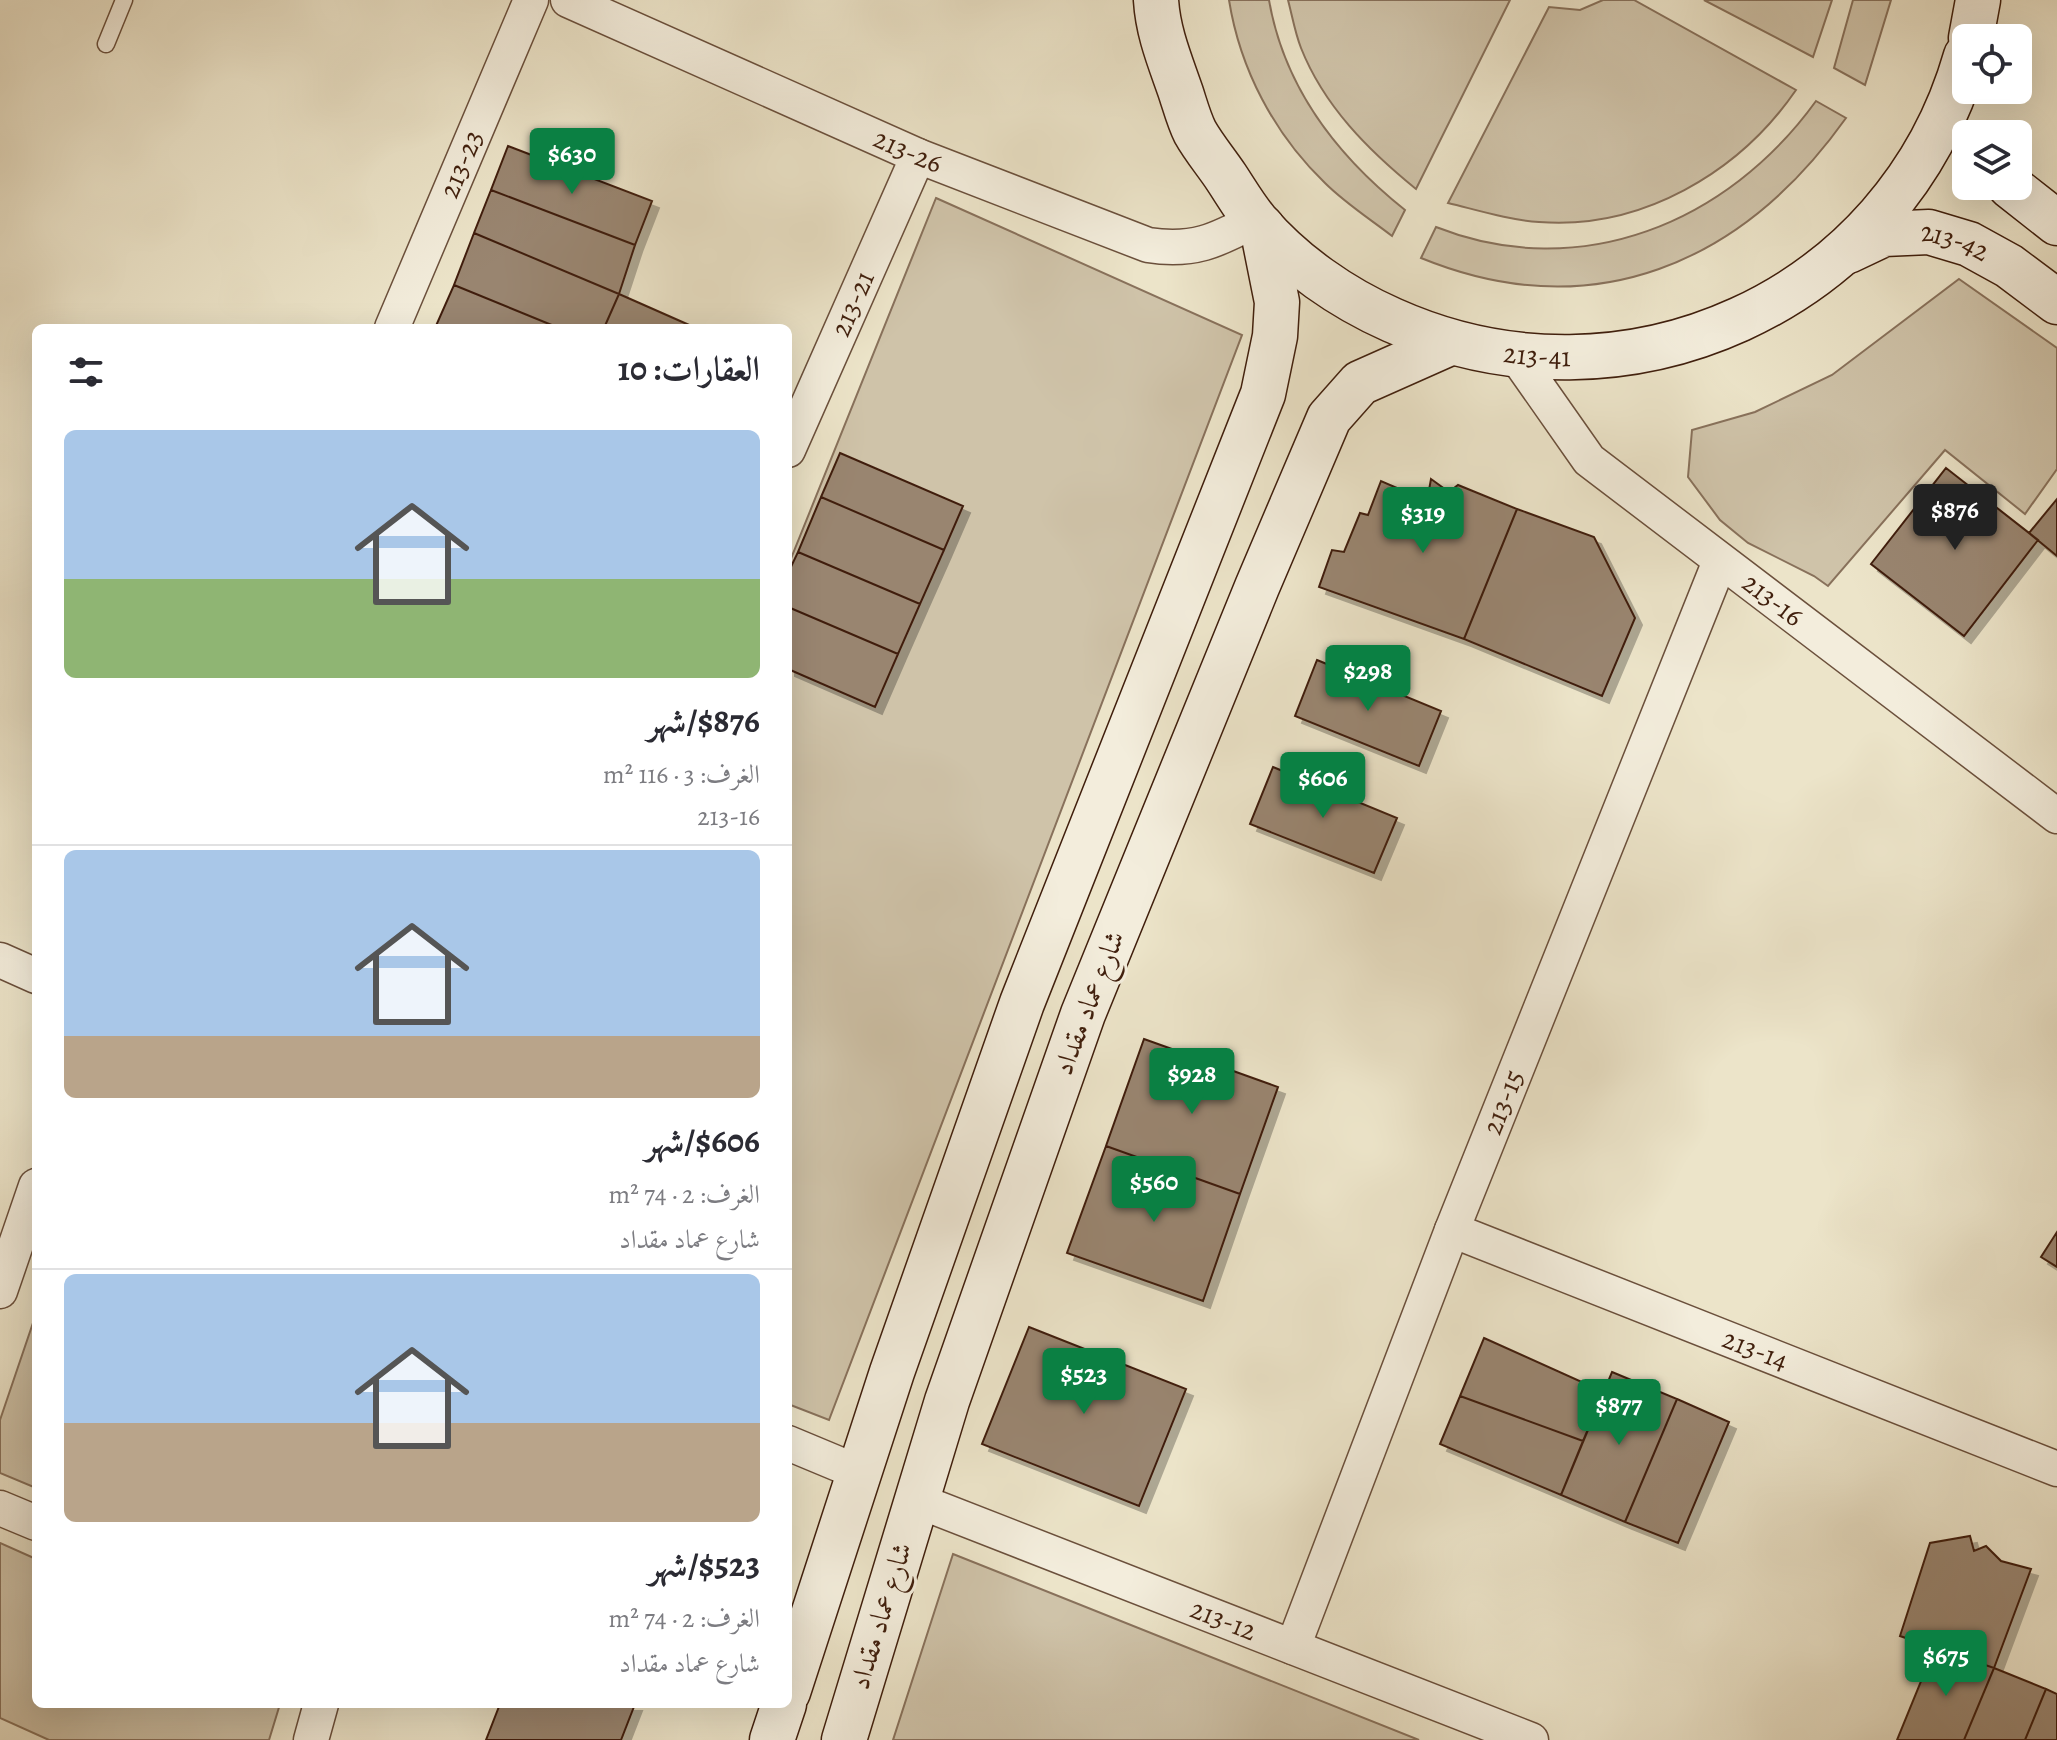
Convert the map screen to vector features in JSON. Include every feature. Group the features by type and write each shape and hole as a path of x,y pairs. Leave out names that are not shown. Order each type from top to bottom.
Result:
{"street":[{"name":"213-23","path":"394,324 531,0"},
{"name":"213-26","path":"568,0 918,156 1148,245 1167,248 1207,244 1258,224"},
{"name":"213-41","path":"1156,0 1158,27 1194,130 1258,224 1317,277 1349,298 1415,331 1450,343 1516,356 1575,359 1633,353 1690,339 1745,319 1796,290 1868,229 1913,173 1937,131 1952,92"},
{"name":"213-41","path":"1973,24 1978,0"},
{"name":"213-21","path":"792,441 918,156"},
{"path":"2028,200 2057,223"},
{"path":"792,1680 892,1372 1022,1003 1263,394 1275,336 1277,302 1258,224"},
{"name":"213-42","path":"1842,254 1884,234 1929,232 1969,244 2009,266 2057,302"},
{"name":"شارع عماد مقداد","path":"844,1740 952,1386 1083,1014 1329,418 1360,383 1450,343"},
{"name":"213-16","path":"1516,356 1589,460 2057,816"},
{"name":"213-15","path":"1293,1647 1452,1230 1720,561"},
{"path":"0,960 32,974"},
{"path":"0,1291 32,1198"},
{"name":"213-14","path":"1452,1230 2057,1469"},
{"path":"792,1445 860,1473"},
{"name":"213-12","path":"916,1500 1531,1740"},
{"path":"0,1508 32,1521"},
{"path":"311,1740 320,1708"},
{"path":"772,1740 783,1708"}],"lane":[{"path":"106,44 124,0"}],"shaded area":[{"path":"1229,0 1269,0 1287,62 1317,117 1357,167 1405,210 1392,236 1333,190 1307,164 1275,122 1241,51"},
{"path":"1288,0 1510,0 1416,189 1349,126 1322,89 1301,48"},
{"path":"1603,0 1634,0 1796,90 1773,120 1746,147 1717,170 1650,206 1577,222 1539,222 1448,203 1549,7 1580,10"},
{"path":"1704,0 1832,0 1813,57"},
{"path":"1853,0 1891,0 1865,85 1834,68"},
{"path":"1816,101 1846,118 1805,169 1760,211 1711,245 1659,269 1604,283 1545,286 1484,278 1421,258 1436,227 1490,243 1544,249 1596,244 1647,231 1695,210 1740,180 1780,144"},
{"path":"936,198 1242,335 829,1420 792,1406 792,556"},
{"path":"1959,279 2057,348 2057,469 2025,514 1945,450 1828,586 1748,543 1720,520 1688,477 1692,430 1755,412 1832,375"},
{"path":"32,1326 32,1486 0,1473 0,1420"},
{"path":"0,1543 32,1557 32,1708 279,1708 269,1740 49,1740 0,1718"},
{"path":"953,1554 1419,1740 893,1740"}],"building":[{"path":"508,146 652,201 635,245 491,190"},
{"path":"491,190 635,245 619,294 474,233"},
{"path":"474,233 619,294 606,324 549,324 454,285"},
{"path":"454,285 549,324 437,324"},
{"path":"619,294 687,324 606,324"},
{"path":"840,453 963,506 944,550 821,497"},
{"path":"1946,468 2038,540 1964,636 1871,564"},
{"path":"1431,479 1449,492 1458,485 1517,509 1464,639 1319,587 1332,550 1344,552 1360,513 1368,515 1381,481 1427,501"},
{"path":"821,497 944,550 920,604 798,552"},
{"path":"2057,499 2057,556 2029,533"},
{"path":"1517,509 1594,537 1635,618 1602,696 1464,639"},
{"path":"798,552 920,604 898,654 792,609 792,565"},
{"path":"792,609 898,654 875,707 792,671"},
{"path":"1317,660 1441,711 1419,766 1295,716"},
{"path":"1273,767 1397,818 1374,873 1250,824"},
{"path":"1144,1039 1278,1087 1240,1194 1106,1146"},
{"path":"1106,1146 1240,1194 1203,1301 1067,1253"},
{"path":"2057,1232 2057,1267 2041,1257"},
{"path":"1029,1327 1186,1389 1139,1506 982,1444"},
{"path":"1484,1338 1604,1392 1583,1441 1460,1396"},
{"path":"1612,1372 1677,1399 1625,1522 1561,1495"},
{"path":"1460,1396 1583,1441 1561,1495 1440,1444"},
{"path":"1677,1399 1729,1422 1678,1543 1625,1522"},
{"path":"1970,1536 1974,1551 1986,1546 2001,1561 2031,1569 1994,1668 1900,1636 1930,1543"},
{"path":"1935,1647 1994,1668 1964,1740 1897,1740"},
{"path":"1994,1668 2046,1689 2025,1740 1964,1740"},
{"path":"2046,1689 2057,1694 2057,1740 2025,1740"},
{"path":"498,1708 633,1708 621,1740 486,1740"}]}
